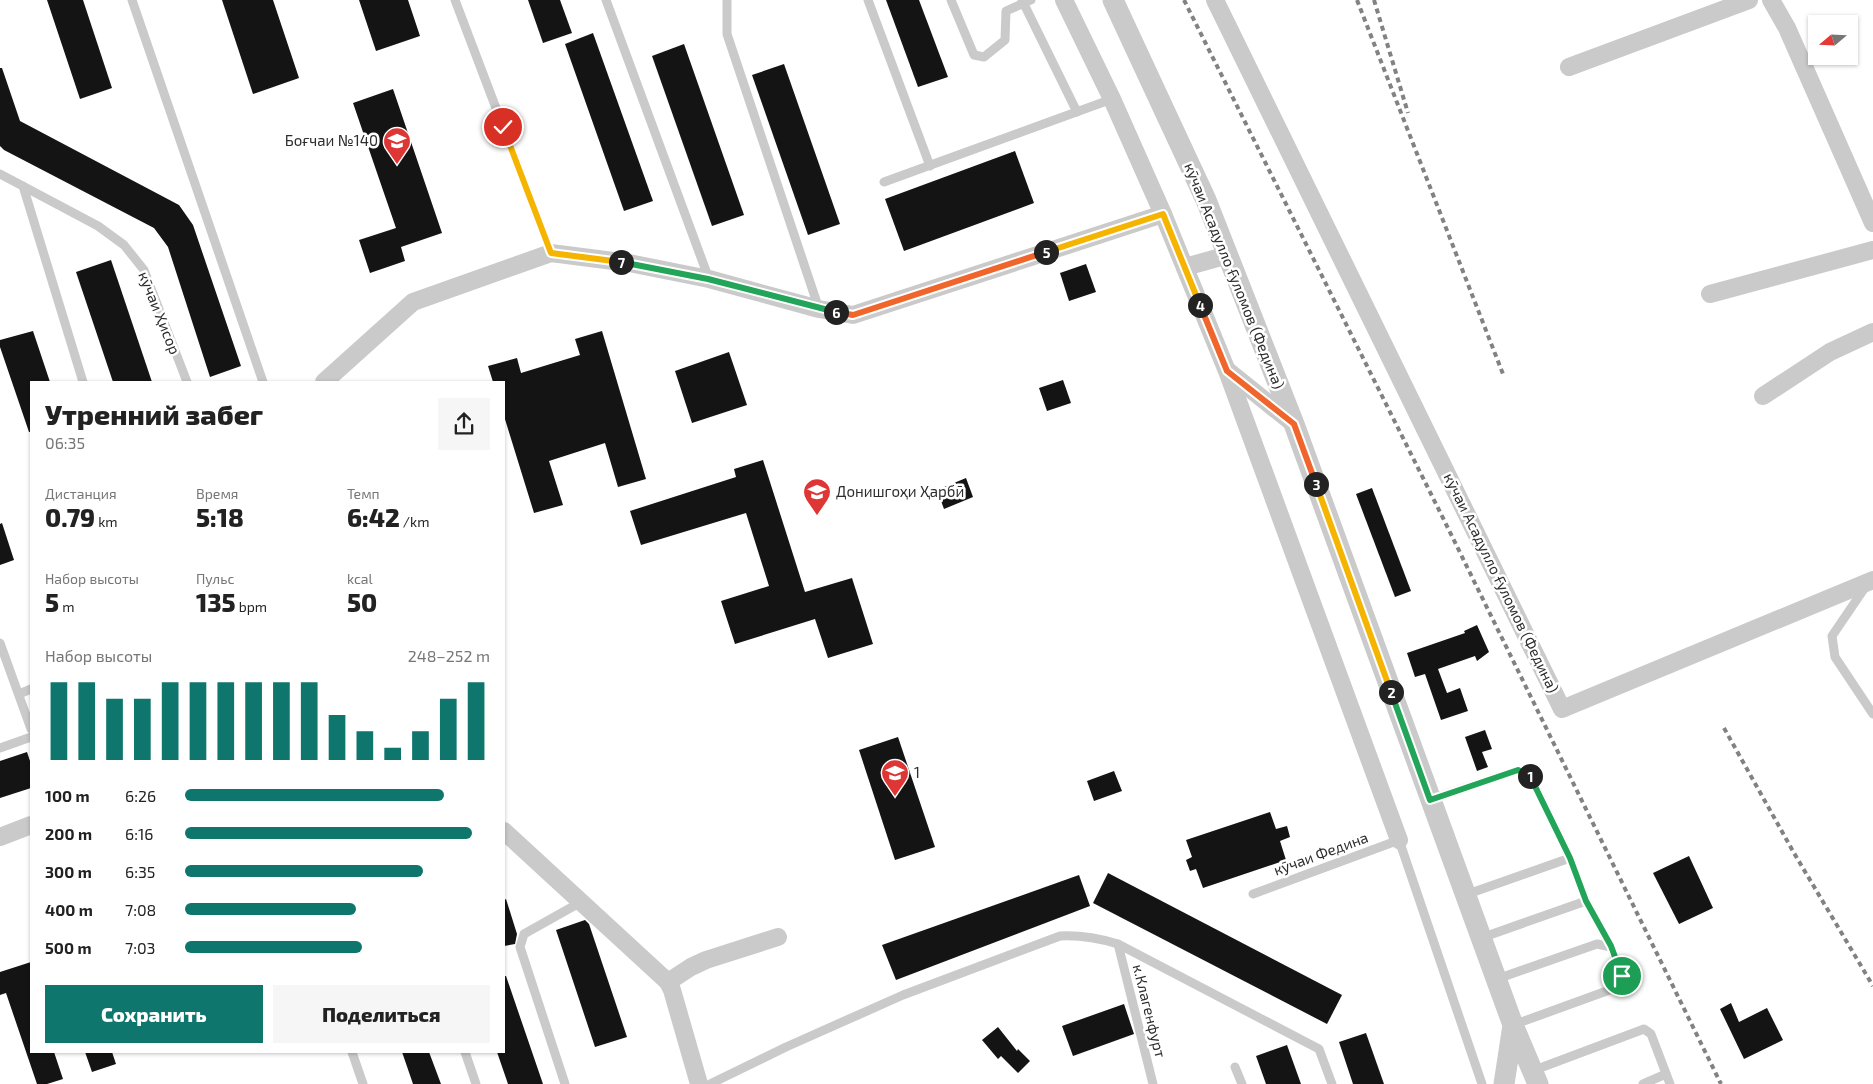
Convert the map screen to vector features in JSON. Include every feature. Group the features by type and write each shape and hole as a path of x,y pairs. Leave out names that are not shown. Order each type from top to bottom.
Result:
{"street":[{"path":"1064,0 1112,99 1163,214 1227,371 1399,840"},
{"name":"кӯчаи Асадулло Ғуломов (Федина)","path":"1113,0 1206,200 1228,254 1294,424 1496,980 1535,1077"},
{"name":"кӯчаи Асадулло Ғуломов (Федина)","path":"1215,0 1562,709 1870,582"},
{"path":"1568,67 1749,0"},
{"path":"1771,0 1787,28 1873,223"},
{"path":"325,381 413,302 551,253 629,263 708,279 819,309 853,315 1163,214"},
{"path":"1710,294 1873,250"},
{"path":"1185,267 1228,254"},
{"path":"1762,396 1830,352 1873,332"},
{"path":"1227,371 1294,424"},
{"path":"0,836 30,825"},
{"path":"505,832 668,982 672,990 699,1084"},
{"path":"668,982 691,966 778,937"},
{"name":"кӯчаи Асадулло Ғуломов (Федина)","path":"1504,1084 1513,1025"}],"lane":[{"path":"132,0 263,381"},
{"path":"455,0 551,253"},
{"path":"606,0 708,279"},
{"path":"727,0 726,34 819,309"},
{"path":"868,0 930,166"},
{"path":"951,0 974,55 984,57 1006,40 1006,12 1025,1 1076,112"},
{"path":"884,182 1112,99"},
{"name":"кӯчаи Ҳисор","path":"0,174 98,226 124,245 144,270 187,381"},
{"path":"23,186 83,381"},
{"path":"1870,582 1832,636 1834,657 1873,714"},
{"path":"0,643 30,727"},
{"path":"19,694 30,689"},
{"path":"0,748 30,737"},
{"path":"1430,800 1518,770 1530,775 1570,858 1586,901 1611,946 1622,976 1615,988 1513,1025"},
{"path":"1399,840 1482,1084"},
{"name":"кӯчаи Федина","path":"1253,894 1399,840"},
{"path":"1465,895 1570,858"},
{"path":"1481,938 1586,901"},
{"path":"565,1084 520,947 524,934 581,902"},
{"path":"710,1084 786,1047 903,995 1060,936 1079,935 1093,936 1118,944 1319,1049 1332,1084"},
{"name":"к.Клагенфурт","path":"1118,944 1153,1084"},
{"path":"1496,980 1597,944 1611,946"},
{"path":"1535,1077 1644,1029 1651,1034 1670,1084"},
{"path":"352,1053 363,1084"},
{"path":"465,1053 476,1084"},
{"path":"1235,1067 1242,1084"},
{"path":"1643,1084 1666,1074"}],"building":[{"path":"47,0 83,0 112,88 80,99"},
{"path":"222,0 273,0 299,78 253,94"},
{"path":"359,0 408,0 420,36 376,51"},
{"path":"528,0 560,0 572,33 543,43"},
{"path":"886,0 919,0 948,77 918,87"},
{"path":"593,33 653,201 624,211 565,44"},
{"path":"684,44 744,215 712,226 652,56"},
{"path":"784,64 840,224 808,235 752,75"},
{"path":"0,68 2,68 20,121 179,205 193,225 241,366 210,377 168,247 154,228 4,150 0,146"},
{"name":"Боғчаи №140","path":"393,89 442,233 401,247 405,261 370,273 359,240 396,228 353,103"},
{"path":"1015,151 1034,203 904,251 885,199"},
{"path":"111,260 152,381 113,381 76,272"},
{"path":"1086,264 1096,292 1069,301 1060,273"},
{"path":"33,331 50,381 30,381 30,432 0,347 0,340"},
{"path":"602,331 646,479 618,487 605,443 549,461 563,505 534,513 505,419 505,381 493,381 488,366 517,358 521,373 580,355 575,339"},
{"path":"729,352 747,405 692,423 675,371"},
{"path":"1063,380 1071,403 1047,411 1039,388"},
{"path":"763,460 805,592 852,578 873,644 828,658 815,619 735,644 721,601 769,586 746,513 641,545 630,511 736,477 734,469"},
{"path":"966,478 973,497 944,509 937,490"},
{"path":"1372,488 1411,591 1395,597 1356,494"},
{"path":"2,523 14,560 0,565 0,524"},
{"path":"1477,625 1489,652 1477,661 1475,656 1438,669 1447,693 1460,688 1468,711 1441,720 1425,674 1415,677 1407,653 1465,633 1464,631"},
{"path":"1485,730 1492,749 1482,752 1488,767 1477,771 1465,737"},
{"path":"898,737 935,847 895,860 859,750"},
{"path":"27,752 30,761 30,788 0,798 0,761"},
{"path":"1114,771 1122,791 1094,801 1087,781"},
{"path":"1270,812 1276,829 1287,826 1290,837 1280,841 1286,860 1203,888 1196,869 1190,871 1186,860 1192,857 1186,840"},
{"path":"1689,856 1713,908 1679,924 1653,873"},
{"path":"1108,873 1342,995 1327,1024 1093,903"},
{"path":"1079,875 1090,906 896,980 882,945"},
{"path":"505,900 517,934 515,944 505,946"},
{"path":"585,920 589,924 627,1037 595,1047 556,930"},
{"path":"30,962 30,1053 54,1053 63,1079 47,1084 37,1084 6,993 0,995 0,972"},
{"path":"505,976 543,1084 508,1084 497,1053 505,1053"},
{"path":"1731,1003 1739,1022 1767,1008 1783,1040 1744,1059 1720,1009"},
{"path":"1124,1004 1134,1034 1073,1056 1062,1026"},
{"path":"998,1027 1017,1051 1018,1049 1030,1061 1018,1073 1001,1056 998,1059 982,1040"},
{"path":"1366,1033 1384,1084 1353,1084 1339,1042"},
{"path":"1287,1045 1301,1084 1266,1084 1256,1056"},
{"path":"85,1053 112,1053 116,1064 92,1072"},
{"path":"402,1053 429,1053 441,1084 413,1084"}],"railway":[{"path":"1184,0 1443,518 1721,1084"},
{"path":"1357,0 1503,374"},
{"path":"1374,0 1408,113"},
{"path":"1724,728 1794,853 1873,986"}],"place":[{"name":"Боғчаи №140","path":"397,165"},
{"name":"Донишгоҳи Ҳарбӣ","path":"817,516"},
{"name":"1","path":"895,797"}],"route":[{"path":"503,127 551,253 629,263 708,279 819,309 853,315 1163,214 1227,371 1294,424 1430,800 1518,770 1530,775 1570,858 1586,901 1611,946 1622,976"}]}
